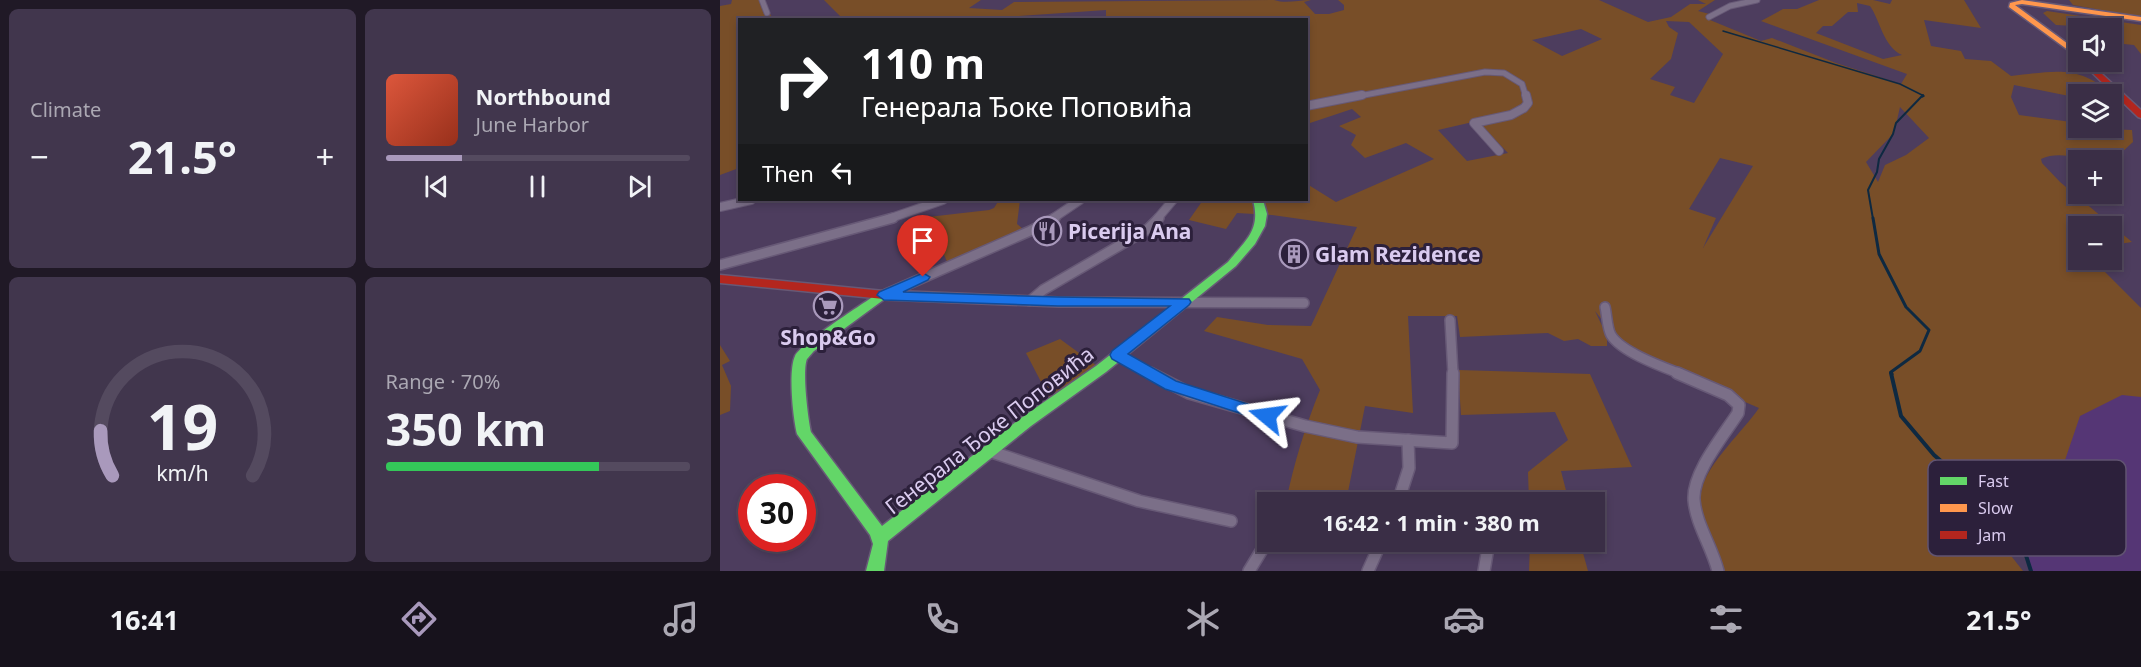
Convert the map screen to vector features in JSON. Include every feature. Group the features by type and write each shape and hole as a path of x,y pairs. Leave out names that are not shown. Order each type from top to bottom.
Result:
{"street":[{"path":"762,0 767,13"},
{"path":"1709,17 1730,6 1757,0"},
{"path":"2028,0 2141,20"},
{"path":"2013,1 2083,9"},
{"path":"2013,1 2141,20"},
{"path":"2013,1 2040,17 2068,40"},
{"path":"2013,1 2012,7 2068,48"},
{"path":"2040,17 2037,10 2051,8"},
{"path":"1308,106 1392,88 1485,72 1500,72 1522,84 1528,103 1526,108 1517,113 1474,123 1499,151"},
{"path":"2096,72 2141,115"},
{"path":"2105,72 2141,105"},
{"path":"720,207 747,201"},
{"path":"720,265 899,216 940,201"},
{"path":"875,571 880,554 880,538 873,524 804,434 798,419 801,386 799,367 802,355 884,295 1030,231 1061,214 1079,201"},
{"path":"1030,301 1036,294 1148,229 1172,201"},
{"name":"Генерала Ђоке Поповића","path":"880,538 1232,264 1251,242 1262,219 1258,201"},
{"path":"720,279 884,295 1030,301 1304,303"},
{"path":"1605,307 1611,335 1622,345 1643,358 1728,395 1739,405 1738,413 1702,471 1694,489 1695,506 1718,571"},
{"path":"1118,355 1171,385 1249,411 1357,437 1452,443 1453,367 1450,320"},
{"path":"1401,492 1409,468 1408,440"},
{"path":"989,451 1165,509 1231,521"},
{"path":"1249,571 1261,552"},
{"path":"1368,571 1377,552"},
{"path":"1484,571 1487,552"}],"shaded area":[{"path":"732,0 762,0 772,18 738,18 738,168 720,175 720,6 731,4"},
{"path":"824,0 981,0 969,8 1002,10 1014,2 1274,0 1288,2 1311,0 1304,2 1315,14 1329,14 1344,10 1344,5 1338,0 1599,0 1648,22 1671,17 1690,4 1706,4 1698,0 1715,0 1698,11 1717,16 1710,20 1761,41 1772,38 1836,63 1901,84 1907,74 1761,21 1783,9 1797,9 1819,0 1873,0 1890,4 1892,0 1964,0 1981,28 1924,20 1931,46 1961,51 1965,59 1991,61 2011,76 2064,72 2076,74 2099,84 2068,84 2068,96 2014,85 2011,97 2019,115 2068,122 2068,138 2122,138 2122,130 2132,130 2133,142 2122,152 2122,150 2068,150 2068,156 2050,156 2041,159 2042,163 2068,189 2068,204 2086,204 2101,216 2068,216 2068,270 2103,270 2141,308 2141,397 2122,395 2080,416 2065,460 1928,460 1928,556 2011,556 2023,571 1718,571 1703,518 1702,488 1711,468 1759,408 1643,358 1622,345 1595,311 1607,336 1607,346 1591,346 1578,339 1564,341 1548,333 1460,337 1457,316 1408,316 1413,413 1365,406 1348,492 1288,492 1300,445 1320,390 1302,359 1204,331 1217,317 1268,325 1311,326 1357,227 1272,215 1237,213 1226,229 1189,220 1202,201 1308,201 1308,185 1336,202 1434,159 1406,143 1365,158 1351,145 1356,135 1339,126 1361,117 1352,109 1308,124 1308,18 1106,18 1106,10 1019,16 1018,18 842,18","holes":["1857,3 1870,6 1886,40 1902,55 1883,59 1816,33 1823,26 1832,26 1848,12 1858,12","1666,21 1689,22 1723,54 1694,103 1670,95 1675,87 1650,79 1671,59 1678,33 1669,27","1581,29 1602,39 1562,56 1532,40","1900,107 1929,138 1906,155 1885,165 1878,182 1866,162 1894,133","1477,121 1508,153 1467,161 1438,130","1720,158 1753,166 1703,248 1716,218 1689,209"]},
{"path":"2069,0 2141,0 2141,17 2073,5"},
{"path":"2047,11 2094,18 2068,18 2068,26 2056,25 2043,13"},
{"path":"2122,22 2141,25 2141,54 2134,45 2124,44"},
{"path":"998,201 1020,201 1017,224 1023,229 948,264 928,217 994,208"},
{"path":"2122,234 2132,242 2122,244"},
{"path":"1060,339 1101,369 1052,403 1026,353"},
{"path":"720,345 730,361 722,365 731,386 730,411 720,415"},
{"path":"2141,351 2141,571 2031,571 2026,556 2126,556 2126,460 1999,460 2004,423"},
{"path":"1458,370 1590,374 1632,467 1561,471 1566,492 1529,492 1528,472 1568,440 1555,412 1461,415"},
{"path":"1530,552 1583,552 1588,571 1529,571"}],"waterway":[{"path":"1723,31 1900,84 1923,95"},
{"path":"1873,219 1868,190 1877,172 1879,159 1893,134 1896,123 1923,95"},
{"path":"1873,218 1879,254 1906,307 1929,330 1920,351 1891,372 1892,374"},
{"path":"1891,373 1901,416 1940,460"},
{"path":"2026,556 2031,571"}],"traffic: fast":[{"path":"880,538 1026,422 1101,369 1232,264 1251,242 1260,226 1262,214 1258,201"},
{"path":"875,571 881,544 877,532 804,434 800,416 799,367 801,357 809,348 884,295"}],"traffic: slow":[{"path":"2068,48 2012,7 2012,4 2022,2 2141,19"}],"traffic: jam":[{"path":"2096,72 2141,115"},
{"path":"720,279 884,295"}],"place":[{"name":"Picerija Ana","path":"1047,231"},
{"name":"Glam Rezidence","path":"1294,254"},
{"name":"Shop&Go","path":"828,306"}],"route":[{"path":"923,277 884,295 1013,301 1184,302 1118,355 1189,393 1267,416"}]}
